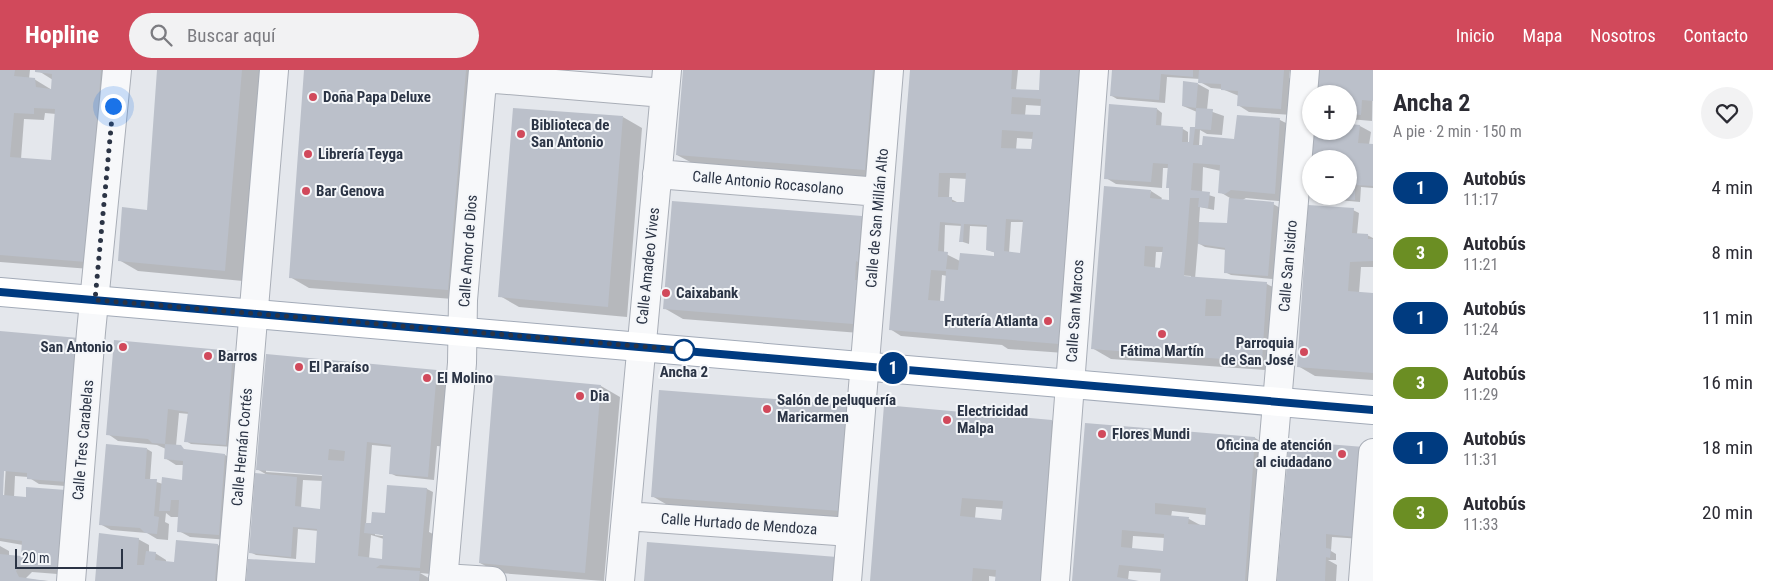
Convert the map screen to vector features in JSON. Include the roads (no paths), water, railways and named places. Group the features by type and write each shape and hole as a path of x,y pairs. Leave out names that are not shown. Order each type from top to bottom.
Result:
{"main road":[{"path":"0,292 1373,410"}],"street":[{"name":"Calle Tres Carabelas","path":"71,581 117,70"},
{"name":"Calle Hernán Cortés","path":"231,581 274,70"},
{"name":"Calle de San Millán Alto","path":"847,581 889,70"},
{"name":"Calle San Marcos","path":"1055,581 1094,70"},
{"name":"Calle San Isidro","path":"1262,581 1305,70"},
{"path":"483,74 666,82"},
{"name":"Calle Amor de Dios","path":"443,579 463,331 463,300 483,74"},
{"name":"Calle Amadeo Vives","path":"620,581 666,82"},
{"name":"Calle Antonio Rocasolano","path":"657,174 879,192"},
{"path":"1363,581 1373,453"},
{"name":"Calle Hurtado de Mendoza","path":"626,516 851,532"},
{"path":"443,579 492,581"}],"place":[{"name":"Doña Papa Deluxe","path":"313,97"},
{"name":"Biblioteca de San Antonio","path":"521,134"},
{"name":"Librería Teyga","path":"308,154"},
{"name":"Bar Genova","path":"306,191"},
{"name":"Caixabank","path":"666,293"},
{"name":"Frutería Atlanta","path":"1048,321"},
{"name":"Fátima Martín","path":"1162,334"},
{"name":"San Antonio","path":"123,347"},
{"name":"Ancha 2","path":"684,350"},
{"name":"Parroquia de San José","path":"1304,352"},
{"name":"Barros","path":"208,356"},
{"name":"El Paraíso","path":"299,367"},
{"name":"El Molino","path":"427,378"},
{"name":"Dia","path":"580,396"},
{"name":"Salón de peluquería Maricarmen","path":"767,409"},
{"name":"Electricidad Malpa","path":"947,420"},
{"name":"Flores Mundi","path":"1102,434"},
{"name":"Oficina de atención al ciudadano","path":"1342,454"}]}
